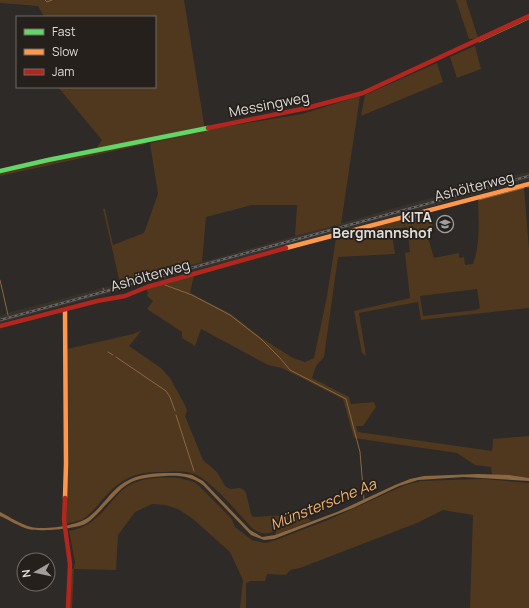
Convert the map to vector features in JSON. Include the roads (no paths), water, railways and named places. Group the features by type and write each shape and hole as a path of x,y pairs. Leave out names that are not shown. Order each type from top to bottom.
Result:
{"street":[{"name":"Messingweg","path":"0,171 307,108 363,93 529,16"},
{"name":"Ashölterweg","path":"0,326 97,301 125,296 142,288 224,265 529,184"},
{"path":"65,310 67,450 64,522 70,564 68,608"}],"waterway":[{"path":"45,0 47,2 52,0"},
{"path":"479,42 529,19"},
{"path":"479,200 524,188"},
{"path":"0,280 8,315"},
{"name":"Münstersche Aa","path":"165,285 192,295 230,315 261,339 290,370 346,399 360,452 364,500"},
{"path":"108,352 113,355"},
{"path":"116,357 166,391 175,411"},
{"path":"176,415 194,471"}],"railway":[{"path":"0,320 529,176"}],"place":[{"name":"KITA Bergmannshof","path":"445,224"}]}
